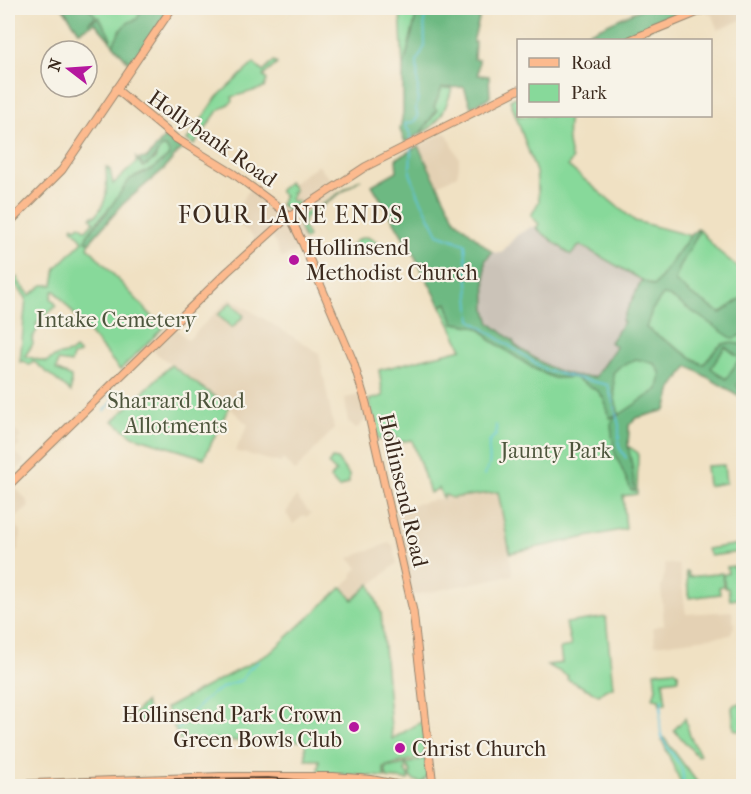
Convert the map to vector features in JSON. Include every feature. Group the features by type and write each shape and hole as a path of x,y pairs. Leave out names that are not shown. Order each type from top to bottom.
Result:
{"highway":[{"path":"8,785 220,777 333,777 371,780 401,786"},
{"path":"120,786 226,784 289,786"}],"main road":[{"path":"8,224 62,170 172,8"},
{"path":"632,39 708,8"},
{"name":"Hollybank Road","path":"116,89 175,138 234,174 289,216"},
{"path":"8,486 227,272 289,216 337,184 391,153 517,91"},
{"path":"8,140 8,177"},
{"name":"Hollinsend Road","path":"289,216 347,346 366,403 413,611 433,786"}],"shaded area":[{"path":"743,8 743,19 718,30 712,15 703,10"},
{"path":"443,133 447,134 459,158 459,166 457,175 438,185 418,146"},
{"path":"318,165 339,189 297,219 306,249 282,258 270,232 256,244 252,235 230,218 251,187 277,205 284,196 279,191 289,182 291,184"},
{"path":"533,226 571,255 579,245 642,280 624,322 610,341 617,347 595,377 573,377 553,369 515,345 490,323 486,310 485,261 492,252 501,253 517,235"},
{"path":"230,298 319,353 334,429 295,471 283,459 281,463 235,451 248,425 229,407 153,351 176,328 188,340"},
{"path":"363,394 369,417 356,429 348,422 345,398"},
{"path":"8,422 21,437 17,441 20,444 14,451 25,462 8,478"},
{"path":"8,479 29,503 29,507 13,520 21,533 18,549 8,561"},
{"path":"498,492 513,575 410,596 389,510 443,498 445,495 452,498"},
{"path":"296,497 311,514 306,517 304,515 293,524 286,513"},
{"path":"389,543 393,545 397,563 353,600 342,587 353,577 352,574 358,568 349,558"},
{"path":"665,563 679,565 686,614 732,611 734,626 730,635 655,645 653,627 664,625 661,587"}],"green space":[{"path":"63,8 170,8 131,65 95,23 79,31"},
{"path":"63,8 89,8 96,16 88,23 99,17 110,40 95,23 79,31"},
{"path":"137,8 170,8 131,65 113,44 124,25 137,19 140,13"},
{"path":"400,8 418,8 403,70"},
{"path":"418,8 480,8 473,42 475,42 474,59 479,60 478,75 489,76 490,97 471,107 464,87 442,88 434,107 437,110 420,134 405,142 400,130 403,112 403,70"},
{"path":"643,8 674,8 678,16 624,39 574,39"},
{"path":"274,61 277,64 263,76 267,80 264,88 232,97 233,101 217,112 194,145 187,140 217,97 254,63 263,72"},
{"path":"441,88 452,88 445,109 432,126 420,134 437,111 433,107"},
{"name":"Jaunty Park","path":"517,96 517,117 569,117 568,138 572,160 568,166 635,221 691,236 698,228 717,250 743,271 743,398 688,365 672,388 666,410 636,418 629,425 628,446 638,453 637,494 623,496 626,529 510,553 498,492 452,498 445,495 443,498 439,488 430,493 412,440 399,442 397,437 378,440 369,400 383,396 379,370 462,349 441,306 447,303 454,323 479,328 489,339 533,368 554,378 595,377 616,347 610,342 624,322 622,320 642,280 580,245 571,255 536,228 539,224 531,216 539,201 536,172 510,100"},
{"path":"165,137 182,148 164,169 123,204 90,242 86,241 87,235 130,179 152,169 170,155 166,147 162,147 153,160 143,167 138,159 147,158"},
{"path":"418,146 455,219 492,252 485,261 486,310 490,323 534,358 572,375 595,377 616,347 610,342 624,322 622,320 642,280 654,286 690,236 697,230 699,231 679,268 675,281 720,313 743,298 743,334 733,339 669,296 663,295 652,310 646,328 703,365 723,344 743,345 743,374 737,384 743,392 743,398 688,366 672,388 666,410 636,418 629,425 628,446 635,491 631,490 614,451 611,425 613,419 658,389 661,374 655,364 636,359 619,367 613,373 619,414 610,418 604,399 598,391 573,377 554,378 533,368 489,339 479,328 454,323 447,303 441,306 414,255 372,185 397,171 396,159","holes":["725,347 740,358 726,379 711,368"]},
{"name":"Intake Cemetery","path":"166,147 170,155 98,220 86,241 90,242 88,247 163,328 120,370 53,291 51,298 57,306 36,324 38,328 32,339 33,344 25,356 46,362 75,349 80,354 73,356 71,363 58,361 56,370 71,377 71,392 33,361 29,365 24,361 20,362 26,298 12,280 18,277 19,282 30,295 43,285 53,285 56,268 83,241 72,228 73,226 76,228 80,225 86,230 94,221 91,218 93,215 95,216 103,205 107,187 106,167 110,170 113,184 136,163 136,158 140,164 155,160 158,150"},
{"path":"361,179 305,218 303,225 308,238 304,240 297,219"},
{"path":"289,182 295,191 291,193 293,195 290,199 293,202 297,201 299,205 290,211 280,204 284,196 279,191"},
{"path":"367,237 376,241 376,244 351,255 354,242"},
{"path":"231,302 244,316 232,328 218,315"},
{"name":"Sharrard Road Allotments","path":"171,365 229,407 204,458 133,436 113,421"},
{"path":"332,458 337,459 349,475 349,483 339,488 330,478 336,472 328,464"},
{"path":"724,465 726,483 708,486 706,466"},
{"path":"741,544 739,552 711,556 706,549"},
{"path":"734,566 738,599 730,600 723,575 728,573 727,567"},
{"path":"686,572 689,577 722,573 723,586 719,587 720,594 689,598"},
{"path":"370,584 381,613 392,739 423,721 426,756 383,767 385,777 318,773 319,760 306,760 305,741 180,741 166,708 270,653 342,587 353,600"},
{"path":"606,617 613,687 599,695 567,679 568,676 547,665 562,663 560,648 571,646 566,623"},
{"path":"674,670 678,673 679,679 663,681 666,703 660,705 659,699 653,698 656,688 654,672"},
{"path":"145,702 150,716 144,723 128,720"},
{"path":"741,703 744,728 742,732 734,729 732,708"},
{"path":"685,718 690,736 700,755 697,756 674,730"},
{"path":"664,738 700,786 682,786 662,740"},
{"path":"426,758 427,777 422,782 412,779 406,764"},
{"path":"405,764 408,780 387,778 385,768"}],"waterway":[{"path":"410,140 410,133 405,125 414,122 418,117 416,109 417,61 425,46 424,8"},
{"path":"411,147 410,173 438,234 465,244 471,320 547,371 608,385 619,425 619,447 626,458"},
{"path":"104,411 114,400 106,392"},
{"path":"484,475 490,461 489,445 496,435 496,425"},
{"path":"177,730 212,694 242,680 248,670 258,662"},
{"path":"662,699 661,733 680,765 684,786"}],"tram line":[{"path":"8,786 176,779 268,778 389,786"}],"place":[{"name":"Hollinsend Methodist Church","path":"294,260"},
{"name":"Hollinsend Park Crown Green Bowls Club","path":"354,727"},
{"name":"Christ Church","path":"400,748"}],"district":[{"name":"FOUR LANE ENDS","path":"291,215"}]}
